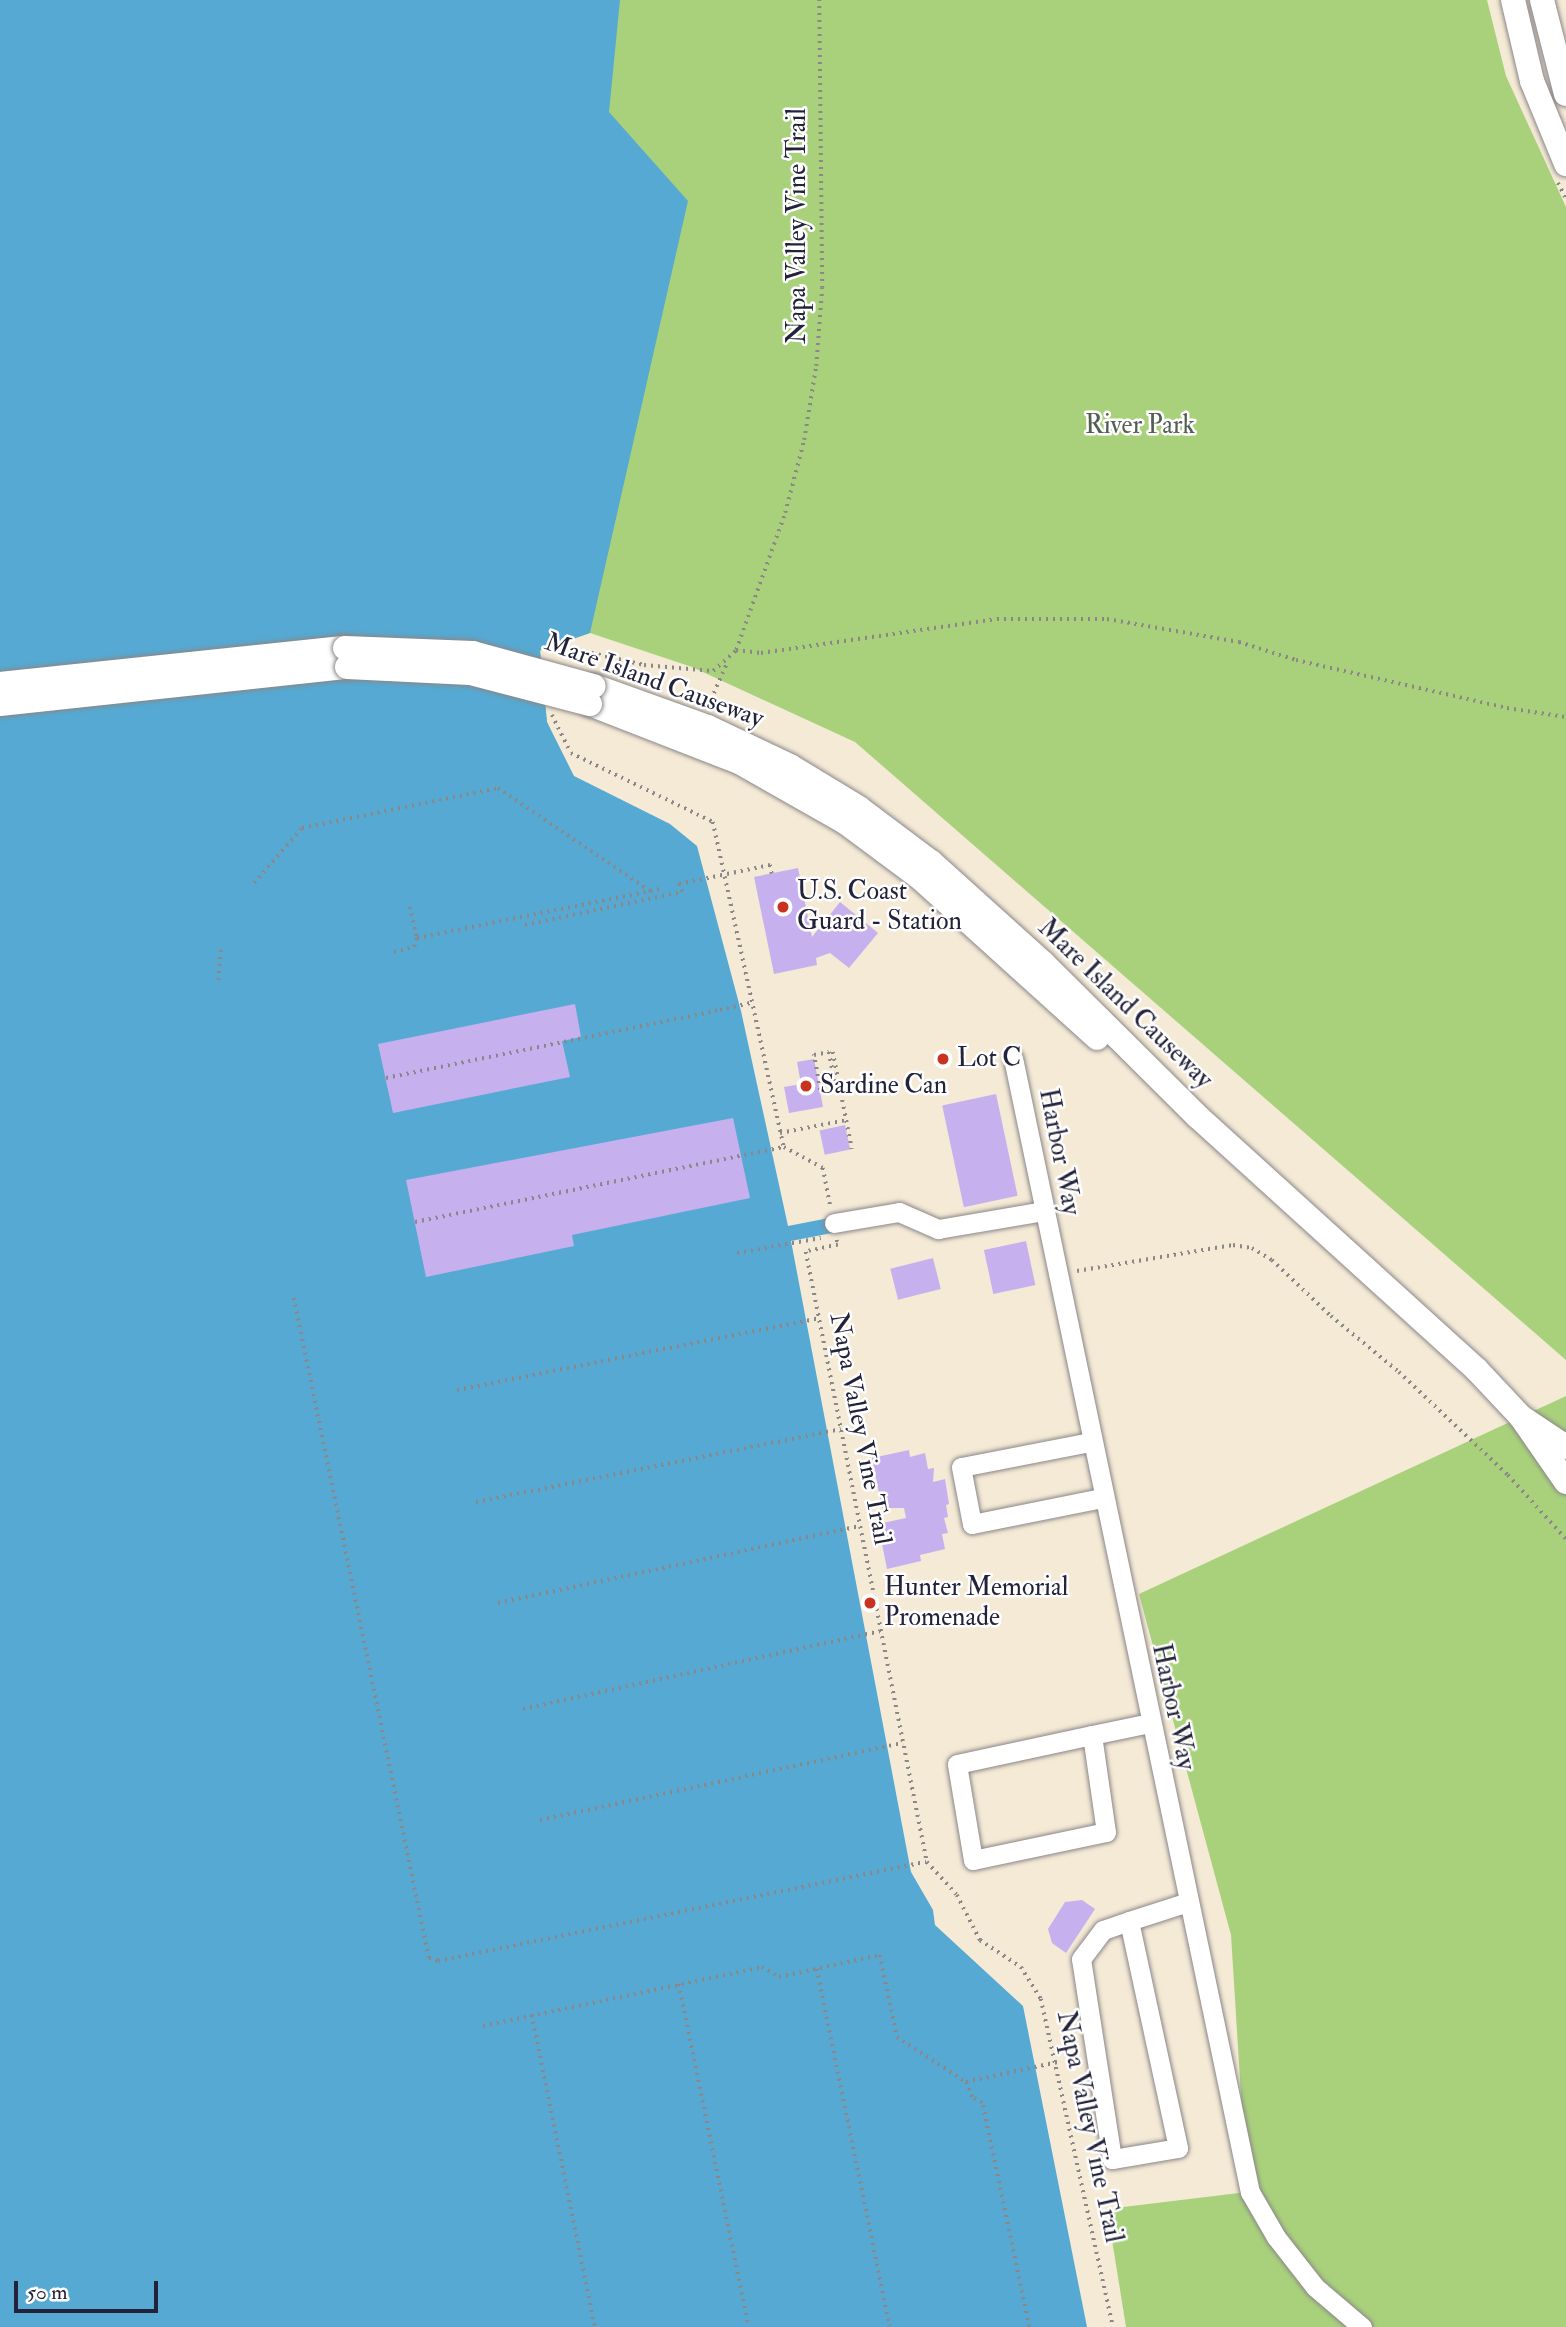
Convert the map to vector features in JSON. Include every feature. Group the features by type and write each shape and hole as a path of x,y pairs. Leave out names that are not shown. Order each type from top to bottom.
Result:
{"main road":[{"path":"1513,0 1532,81 1566,164"},
{"path":"1542,0 1562,68 1566,94"},
{"name":"Mare Island Causeway","path":"0,684 345,648 409,648 503,659 592,695 741,763 845,822 919,877 1106,1045 1197,1116"},
{"name":"Mare Island Causeway","path":"0,704 377,666 470,673 592,695 700,724 790,766 895,833 1043,963 1197,1116 1462,1356 1521,1417 1566,1482"},
{"name":"Mare Island Causeway","path":"1521,1417 1566,1447"}],"street":[{"name":"Harbor Way","path":"1013,1058 1090,1442 1250,2192 1276,2237 1315,2287 1361,2327"},
{"path":"835,1229 898,1212 938,1229 1044,1211"},
{"path":"1090,1442 961,1467 972,1524 1102,1498"},
{"path":"1092,1735 1106,1832 973,1860 957,1764 1092,1735 1150,1723"},
{"path":"1129,1921 1178,2148 1112,2159 1082,1959 1103,1930 1129,1921 1188,1902"}],"path":[{"name":"Napa Valley Vine Trail","path":"819,0 822,288 816,366 804,440 785,513 736,650 761,653 997,619 1107,619 1239,642 1322,666 1566,717"},
{"path":"700,724 726,663"},
{"path":"571,753 713,822 727,874 750,1003 784,1147"},
{"path":"254,883 302,828 498,788 650,891"},
{"path":"525,925 682,893 680,884 770,865 772,874"},
{"path":"416,937 660,889"},
{"path":"394,952 414,947 416,937 410,907"},
{"path":"218,980 221,948"},
{"path":"711,1012 750,1003"},
{"path":"386,1078 721,1010"},
{"path":"820,1090 814,1055 829,1052 852,1149"},
{"path":"832,1052 839,1093"},
{"path":"839,1093 852,1090"},
{"path":"780,1133 846,1120"},
{"path":"415,1222 784,1147 823,1168 835,1229 791,1244 737,1253"},
{"name":"Napa Valley Vine Trail","path":"835,1229 838,1245 806,1252 926,1862 957,1895 980,1940 1025,1972 1041,1999 1058,2062 1113,2327"},
{"path":"1056,1274 1233,1245 1252,1248 1272,1260 1331,1316 1399,1372 1508,1475 1566,1539"},
{"path":"294,1298 429,1958 438,1962 926,1862"},
{"path":"457,1390 819,1318"},
{"path":"476,1502 841,1429"},
{"path":"498,1603 860,1526"},
{"path":"523,1709 881,1631"},
{"path":"540,1820 903,1743"},
{"path":"483,2026 762,1967 779,1977 880,1955 897,2037 966,2082 972,2097 982,2103 1029,2327"},
{"path":"817,1969 890,2327"},
{"path":"679,1984 749,2327"},
{"path":"532,2015 595,2327"},
{"path":"966,2082 1058,2062"}],"green space":[{"name":"River Park","path":"571,0 1487,0 1506,76 1566,207 1566,1360 855,742 692,667 590,633 540,651 547,722 565,763 381,614"},
{"path":"1566,1396 1566,2327 1126,2327 1107,2209 1247,2192 1231,1935 1139,1594"}],"water":[{"path":"0,0 620,0 609,112 688,201 590,633 540,650 547,722 574,776 670,824 697,846 741,1011 788,1226 829,1218 832,1233 791,1241 911,1872 933,1910 935,1925 1023,2006 1087,2327 0,2327"}],"building":[{"name":"U.S. Coast Guard - Station","path":"798,868 812,937 840,902 878,933 849,968 830,953 816,958 817,965 774,974 754,877"},
{"path":"575,1004 581,1037 562,1041 570,1077 393,1113 378,1044"},
{"name":"Sardine Can","path":"814,1059 823,1107 789,1113 784,1087 801,1084 797,1062"},
{"path":"996,1094 1018,1196 964,1207 942,1105"},
{"path":"733,1118 750,1198 572,1235 574,1246 426,1277 406,1180"},
{"path":"845,1125 850,1149 825,1155 820,1130"},
{"path":"1026,1241 1035,1285 993,1294 984,1250"},
{"path":"933,1258 941,1289 898,1300 890,1269"},
{"path":"909,1450 910,1457 925,1453 928,1469 934,1468 933,1482 945,1479 949,1504 946,1505 948,1517 944,1518 948,1533 942,1534 945,1549 920,1555 921,1561 887,1569 878,1524 906,1518 904,1508 882,1508 872,1458"},
{"path":"1082,1900 1095,1909 1066,1953 1052,1943 1048,1929 1065,1902"}],"place":[{"name":"U.S. Coast Guard - Station","path":"783,907"},
{"name":"Lot C","path":"943,1059"},
{"name":"Sardine Can","path":"806,1086"},
{"name":"Hunter Memorial Promenade","path":"870,1603"}]}
